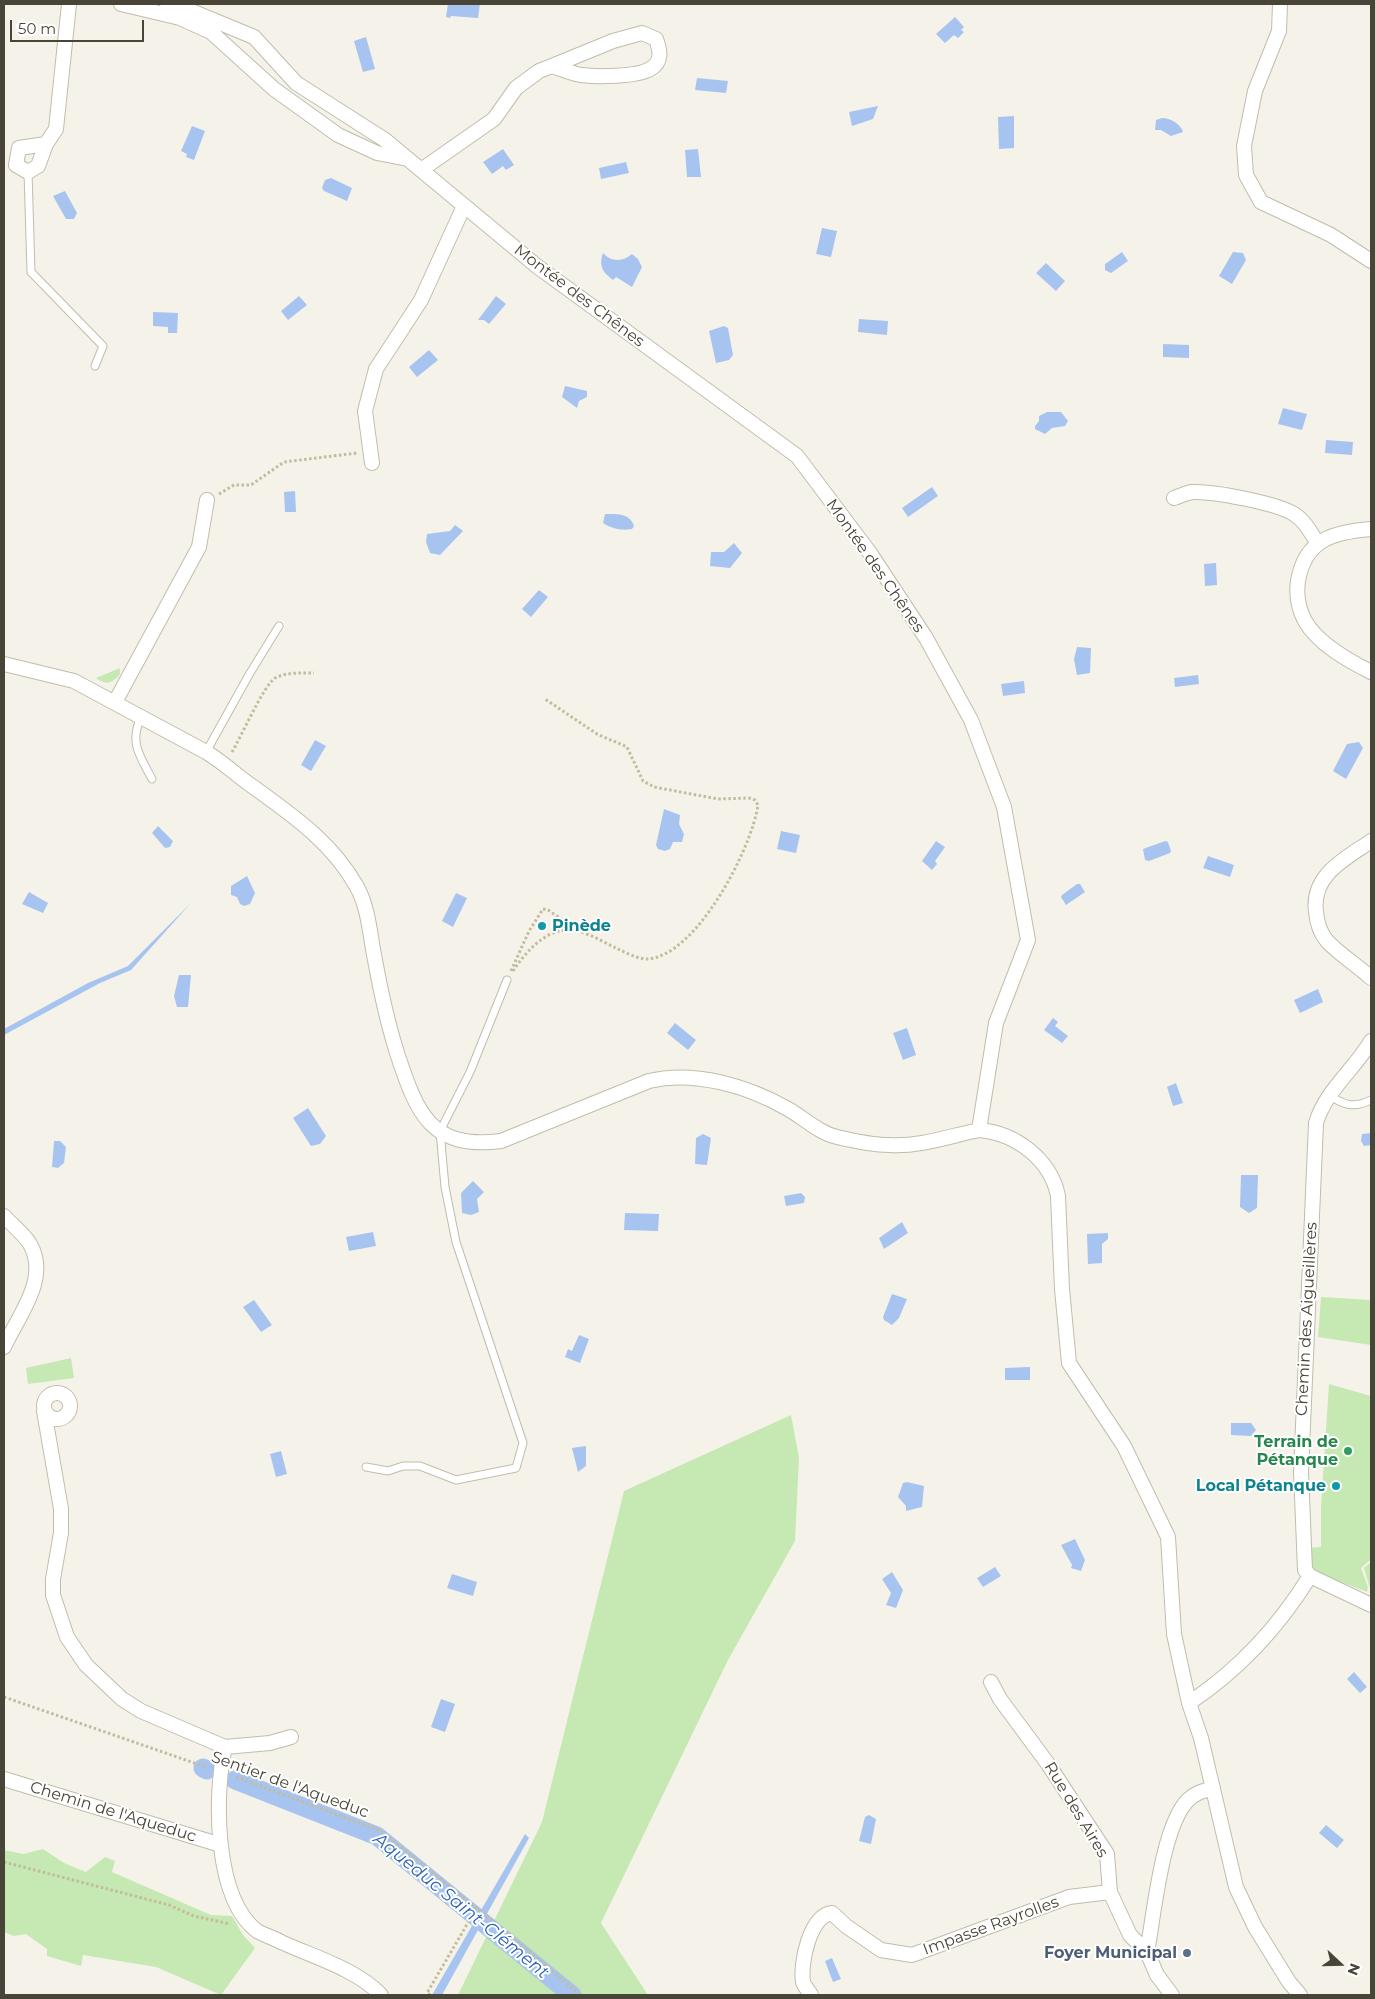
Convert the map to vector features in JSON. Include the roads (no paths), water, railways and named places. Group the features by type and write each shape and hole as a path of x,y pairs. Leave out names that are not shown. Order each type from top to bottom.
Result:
{"street":[{"path":"46,144 19,148 16,165 28,172 38,166 46,144 52,138 56,123 70,4"},
{"path":"121,4 180,18 211,32 274,89 338,135 377,153 409,159"},
{"name":"Montée des Chênes","path":"167,4 184,8 254,37 296,83 385,140 538,267 797,456 870,554 926,638 971,720 1004,807 1028,940 996,1024 979,1130"},
{"path":"1280,4 1279,31 1255,90 1244,146 1246,175 1261,202 1331,235 1371,261"},
{"path":"421,170 494,119 516,88 539,71 613,41 642,33 656,39 660,49 657,63 650,70 635,73 583,75 552,66"},
{"path":"372,462 365,411 376,370 420,300 464,206"},
{"path":"1174,498 1190,492 1205,492 1274,506 1287,511 1301,520 1318,544"},
{"path":"115,702 199,547 207,500"},
{"path":"1371,529 1347,531 1318,544 1309,552 1302,564 1296,593 1299,607 1306,623 1325,643 1371,672"},
{"path":"4,664 74,680 142,716 225,763 313,832 342,863 358,888 364,903 389,1028 410,1094 427,1121 454,1139 465,1142 501,1141 649,1081 672,1078 722,1083 745,1089 787,1109 826,1133 868,1142 890,1145 912,1144 979,1130 999,1133 1018,1142 1048,1168 1055,1182 1058,1196 1062,1289 1070,1363 1124,1446 1168,1536 1174,1634 1189,1702 1201,1738 1236,1887 1256,1927 1289,1982 1300,1995"},
{"path":"1371,841 1329,870 1320,884 1315,901 1319,926 1328,941 1371,978"},
{"name":"Chemin des Aigueillères","path":"1310,1576 1304,1566 1301,1472 1316,1123 1320,1108 1371,1041"},
{"path":"4,1216 29,1242 36,1256 36,1282 4,1347"},
{"path":"48,1437 70,1408 70,1402 64,1395 54,1393 49,1396 45,1401 44,1411 48,1437 61,1509 61,1533 53,1579 53,1595 67,1637 86,1665 122,1699 140,1711 225,1747 270,1742 291,1737"},
{"path":"44,1411 50,1418 60,1420"},
{"path":"1189,1702 1218,1684 1252,1654 1293,1602 1310,1576 1371,1605"},
{"name":"Rue des Aires","path":"991,1682 1000,1699 1048,1764 1107,1854 1110,1892 1130,1935 1147,1952 1157,1975 1172,1995"},
{"path":"225,1747 220,1803 221,1845 225,1874 231,1894 239,1909 258,1931 363,1979 381,1995"},
{"name":"Chemin de l'Aqueduc","path":"4,1779 221,1845"},
{"path":"1147,1952 1164,1858 1177,1816 1198,1792 1213,1788"},
{"name":"Impasse Rayrolles","path":"811,1995 803,1983 804,1952 816,1923 824,1914 832,1913 846,1926 881,1950 912,1955 1069,1897 1110,1892"}],"lane":[{"path":"28,172 31,272 103,346 95,366"},
{"path":"206,752 250,672 279,626"},
{"path":"142,716 136,729 135,739 137,749 152,779"},
{"path":"366,1467 388,1471 403,1466 420,1466 456,1480 516,1468 523,1443 456,1242 445,1187 440,1131 470,1072 507,980"},
{"path":"1329,1095 1342,1104 1357,1106 1371,1100"}],"water":[{"path":"448,4 480,4 478,18 446,17"},
{"path":"955,17 964,27 961,30 964,32 958,38 954,35 945,43 936,34"},
{"path":"366,37 375,69 363,72 354,41"},
{"path":"697,78 728,81 726,93 695,90"},
{"path":"878,106 873,119 852,126 849,112"},
{"path":"1014,116 1014,148 999,149 998,117"},
{"path":"1162,118 1175,122 1183,132 1171,136 1161,130 1155,130 1156,120"},
{"path":"192,126 205,131 194,160 186,157 187,154 181,151"},
{"path":"503,149 514,165 506,170 503,166 492,174 483,162"},
{"path":"698,149 701,177 687,177 685,150"},
{"path":"626,162 629,173 601,179 599,168"},
{"path":"331,178 352,188 347,201 324,191 322,188 325,180"},
{"path":"65,191 77,213 74,219 66,219 53,196"},
{"path":"822,228 837,231 831,257 816,254"},
{"path":"1122,252 1128,261 1111,273 1105,270 1105,264"},
{"path":"1233,252 1243,253 1246,260 1232,284 1219,276"},
{"path":"603,253 617,260 632,254 638,259 642,267 632,287 616,277 613,280 605,272 601,262"},
{"path":"1046,263 1065,281 1056,291 1036,273"},
{"path":"299,296 307,305 288,320 281,311"},
{"path":"496,296 506,304 489,324 484,320 478,320"},
{"path":"153,312 178,313 177,333 168,333 168,327 153,326"},
{"path":"859,319 888,321 887,335 858,332"},
{"path":"724,326 728,328 733,355 729,360 716,363 709,331"},
{"path":"1163,344 1189,345 1189,358 1163,357"},
{"path":"429,350 438,360 417,377 409,367"},
{"path":"565,386 587,391 587,397 579,401 577,408 562,397"},
{"path":"1283,408 1307,414 1302,430 1278,424"},
{"path":"1047,412 1061,412 1068,421 1065,426 1052,428 1045,434 1035,429 1035,426 1039,421 1039,416"},
{"path":"1326,440 1353,442 1352,455 1325,453"},
{"path":"932,487 938,496 908,517 902,508"},
{"path":"295,491 296,512 285,512 284,492"},
{"path":"605,514 626,516 634,526 632,529 625,530 610,527 603,523"},
{"path":"455,525 463,531 440,555 430,553 426,542 427,534 450,531"},
{"path":"734,543 742,553 730,568 710,566 711,552 724,552"},
{"path":"1216,563 1217,585 1205,586 1204,564"},
{"path":"539,590 548,597 531,617 522,609"},
{"path":"1077,647 1091,648 1090,673 1077,675 1074,659"},
{"path":"1198,675 1199,684 1175,687 1174,678"},
{"path":"1024,681 1025,693 1003,696 1001,684"},
{"path":"315,740 326,746 311,771 301,765"},
{"path":"1359,742 1363,748 1346,779 1333,771 1347,744"},
{"path":"664,809 680,815 679,824 684,834 682,842 673,842 670,849 665,851 658,849 656,845"},
{"path":"158,826 173,841 170,847 165,848 152,833"},
{"path":"781,831 800,835 796,853 777,849"},
{"path":"936,841 945,847 935,861 937,864 932,870 922,861"},
{"path":"1165,841 1168,842 1170,853 1149,861 1145,860 1143,849"},
{"path":"1208,856 1234,865 1230,877 1203,868"},
{"path":"247,876 255,893 250,904 244,906 240,904 237,897 231,895 231,886"},
{"path":"1077,884 1080,884 1085,892 1066,905 1061,897 1062,895"},
{"path":"29,892 48,903 43,913 22,904"},
{"path":"456,893 467,898 453,927 442,921"},
{"path":"191,903 131,970 100,983 4,1035 4,1029 88,983 128,966"},
{"path":"179,975 191,975 188,1007 177,1007 174,996"},
{"path":"1318,989 1323,1002 1300,1013 1294,1000"},
{"path":"1053,1018 1058,1022 1055,1026 1068,1036 1062,1043 1044,1030"},
{"path":"675,1023 696,1040 688,1050 667,1033"},
{"path":"907,1028 916,1055 903,1060 893,1033"},
{"path":"1176,1083 1183,1103 1173,1106 1167,1087"},
{"path":"308,1108 326,1136 320,1144 311,1146 293,1118"},
{"path":"1371,1133 1371,1145 1364,1146 1361,1141 1362,1134"},
{"path":"703,1134 711,1138 707,1165 695,1164 696,1138"},
{"path":"54,1141 60,1141 66,1147 64,1163 58,1168 52,1167"},
{"path":"1241,1175 1258,1175 1257,1208 1249,1213 1240,1207"},
{"path":"473,1181 484,1192 477,1199 479,1212 471,1215 462,1213 461,1193"},
{"path":"801,1193 805,1197 804,1203 786,1206 784,1196"},
{"path":"625,1213 659,1214 658,1231 624,1230"},
{"path":"902,1222 908,1233 884,1249 879,1238"},
{"path":"373,1232 376,1246 349,1251 346,1237"},
{"path":"1108,1233 1108,1239 1102,1244 1102,1263 1088,1264 1087,1234"},
{"path":"892,1294 907,1299 899,1318 892,1325 884,1320 883,1317"},
{"path":"254,1300 272,1325 261,1332 243,1307"},
{"path":"579,1335 589,1339 580,1363 565,1357 568,1349 572,1351"},
{"path":"1030,1367 1030,1380 1005,1380 1005,1368"},
{"path":"1231,1423 1251,1423 1256,1430 1251,1436 1231,1435"},
{"path":"586,1446 586,1466 578,1472 572,1448"},
{"path":"281,1451 287,1474 276,1477 270,1454"},
{"path":"907,1482 924,1486 922,1507 906,1511 906,1506 898,1497 903,1483"},
{"path":"1075,1539 1085,1560 1081,1571 1071,1568 1072,1565 1061,1545"},
{"path":"995,1567 1001,1576 983,1587 977,1578"},
{"path":"892,1572 903,1590 896,1608 886,1605 891,1593 882,1579"},
{"path":"452,1574 477,1582 473,1596 447,1588"},
{"path":"1354,1672 1367,1687 1360,1693 1347,1679"},
{"path":"441,1699 455,1704 445,1732 431,1727"},
{"path":"869,1815 876,1819 871,1844 859,1841 865,1817"},
{"path":"1326,1825 1344,1840 1337,1848 1319,1833"},
{"path":"525,1834 529,1838 442,1995 432,1995"},
{"path":"832,1958 841,1979 833,1982 825,1961"}],"waterway":[{"name":"Aqueduc Saint-Clément","path":"203,1768 207,1770"},
{"name":"Aqueduc Saint-Clément","path":"235,1780 377,1836 572,1995"}],"place":[{"name":"Pinède","path":"542,926"},
{"name":"Terrain de Pétanque","path":"1348,1451"},
{"name":"Local Pétanque","path":"1336,1486"},
{"name":"Foyer Municipal","path":"1187,1953"}]}
